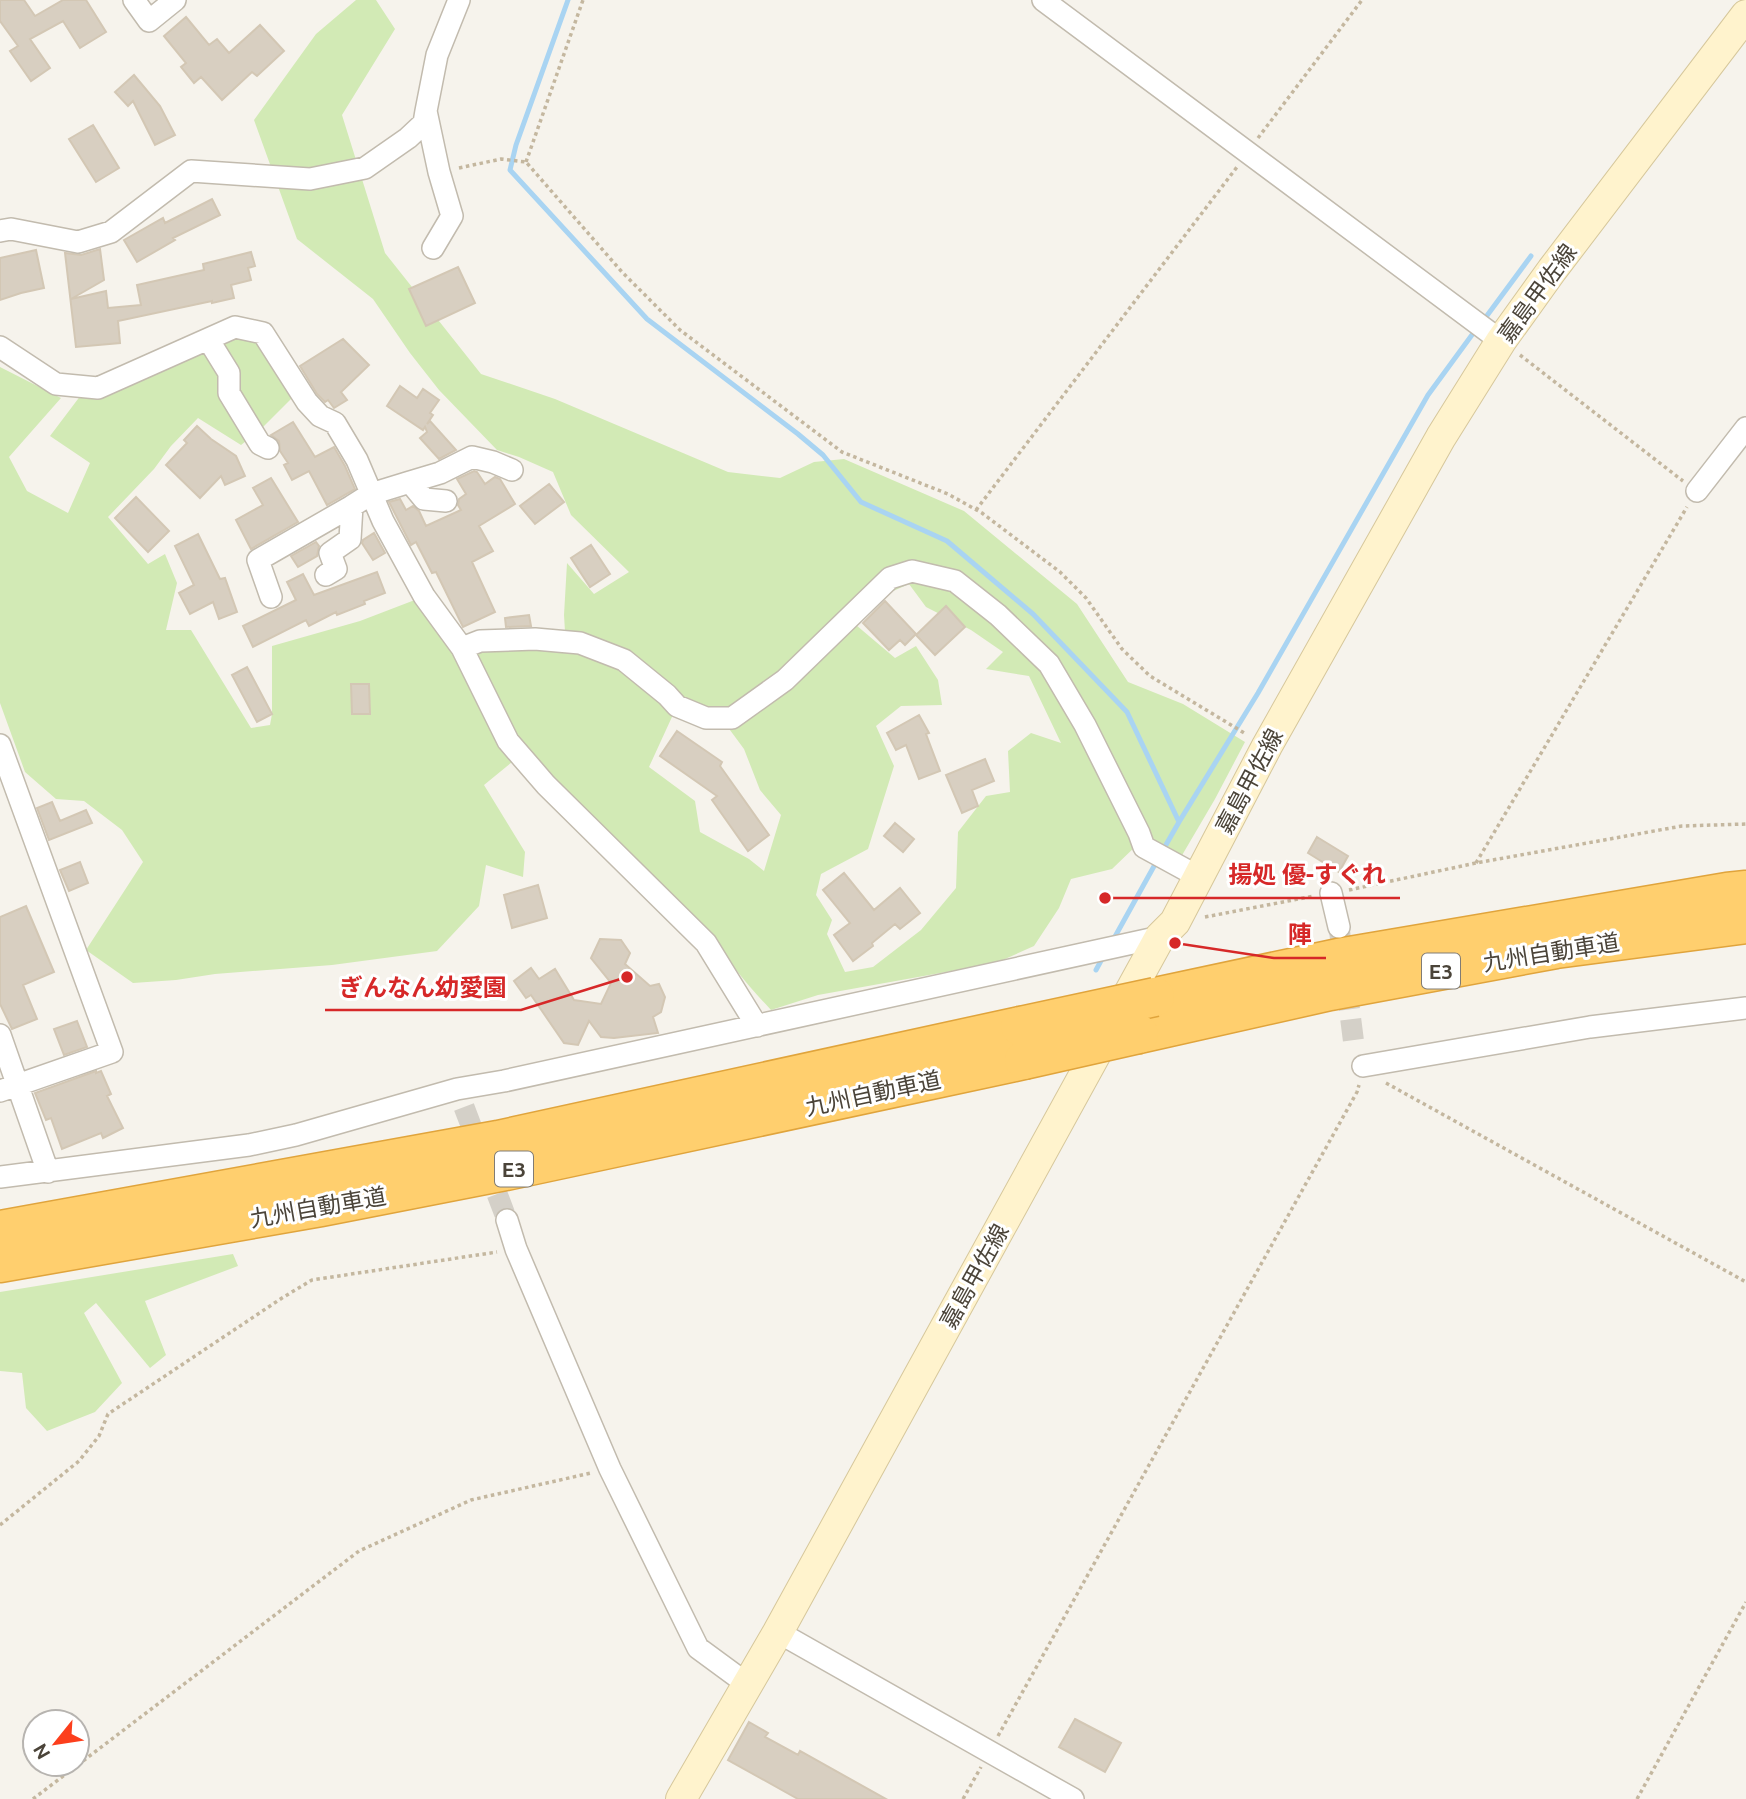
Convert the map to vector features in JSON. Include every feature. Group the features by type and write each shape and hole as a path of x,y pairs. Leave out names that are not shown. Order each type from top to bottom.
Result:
{"highway":[{"name":"九州自動車道","path":"0,1263 321,1207 498,1172 1022,1043 1155,997 1338,958 1746,890"},
{"name":"九州自動車道","path":"0,1230 1022,1043 1139,1034 1330,991 1556,949 1746,924"}],"main road":[{"name":"嘉島甲佐線","path":"681,1799 778,1632 1168,930 1189,872 1271,738 1441,438 1487,331 1552,270 1746,15"}],"street":[{"path":"134,0 149,21 175,0"},
{"path":"0,231 11,229 78,242 111,232 191,171 310,179 365,168 408,138 424,123 437,55 459,0"},
{"path":"1043,0 1487,331"},
{"path":"426,111 452,216 433,248"},
{"path":"0,347 56,384 98,388 235,327 263,333 307,402 320,416 335,423 357,460 383,521 424,596 461,648 508,741 546,785 706,943 757,1026"},
{"path":"208,339 229,373 229,393 260,444 268,448"},
{"path":"1696,491 1746,428"},
{"path":"271,597 258,560 371,494 440,473 472,457 512,470"},
{"path":"410,482 424,499 446,501"},
{"path":"326,575 336,569 330,553 350,539 352,506"},
{"path":"461,648 480,641 535,639 580,643 624,660 677,706 706,718 732,718 785,680 890,578 912,571 955,581 998,615 1049,664 1085,725 1144,847 1189,872"},
{"path":"0,745 9,799 113,1052 9,1088"},
{"path":"1331,893 1339,927"},
{"path":"0,1177 249,1145 461,1098 504,1081 1089,953 1168,930"},
{"path":"1363,1066 1590,1027 1746,1008"},
{"path":"0,1035 9,1088 48,1172"},
{"path":"506,1220 516,1250 610,1469 698,1648 747,1684"},
{"path":"778,1632 1073,1799"}],"path":[{"path":"526,162 583,0"},
{"path":"976,510 1362,0"},
{"path":"439,172 501,159 526,162 622,272 680,330 842,452 948,494 976,510 1060,572 1086,598 1122,649 1150,677 1252,737"},
{"path":"1476,863 1696,491 1487,331"},
{"path":"1168,930 1476,863 1682,827 1746,824"},
{"path":"963,1799 1357,1092 1363,1066 1380,1079 1746,1282"},
{"path":"0,1525 79,1461 99,1436 108,1414 270,1305 312,1280 516,1250"},
{"path":"33,1799 359,1551 471,1500 610,1469"},
{"path":"1637,1799 1746,1602"}],"green space":[{"path":"356,0 376,0 395,29 342,115 385,253 481,374 555,399 728,472 780,478 814,462 844,459 964,511 1077,604 1128,682 1183,704 1245,742 1181,857 1138,844 1112,869 1071,879 1059,908 1034,946 996,963 818,995 771,1010 698,919 664,893 611,842 550,776 497,705 481,674 475,647 566,648 564,615 567,563 594,594 629,572 571,515 553,472 497,450 439,390 373,299 297,239 254,120 316,34","holes":["877,577 891,592 909,584 926,607 971,630 1003,652 986,669 1029,676 1061,743 1031,733 1008,751 1010,792 986,796 958,832 956,888 921,930 873,967 845,972 827,934 832,920 816,895 821,874 868,849 894,766 876,726 901,706 942,705 938,680 916,646 895,658 856,625","677,706 727,726 744,749 760,790 781,815 764,871 749,859 700,832 695,801 649,767"]},
{"path":"258,334 294,396 241,445 198,418 108,517 148,564 165,554 177,583 166,630 191,630 251,728 270,725 272,646 360,621 420,598 452,644 498,743 512,762 484,785 525,852 523,877 486,865 479,906 437,951 332,965 133,983 86,950 143,862 122,830 84,801 56,799 25,772 0,703 0,367 61,398 9,457 27,491 68,513 90,463 50,436 81,395 233,335"},
{"path":"233,1254 238,1266 145,1301 166,1355 150,1368 96,1303 84,1313 122,1383 95,1412 47,1431 26,1408 22,1373 0,1371 0,1292"}],"building":[{"path":"0,0 24,0 35,16 63,0 86,0 106,32 80,48 63,21 30,39 50,68 31,81 10,51 18,46 0,21"},
{"path":"186,17 209,45 217,39 229,53 260,25 284,51 257,76 252,72 222,100 201,77 194,83 181,67 186,63 164,36"},
{"path":"134,75 160,106 175,135 155,145 133,101 128,106 115,92"},
{"path":"93,125 119,168 96,182 69,139"},
{"path":"212,199 220,215 173,238 175,240 137,262 124,240 163,218 165,223"},
{"path":"100,249 104,280 71,299 106,291 108,308 141,305 137,285 204,270 203,264 251,252 255,266 248,268 251,280 231,285 234,298 118,321 120,343 76,347 65,253 81,255"},
{"path":"36,250 44,288 0,300 0,258"},
{"path":"458,267 475,303 426,326 409,289"},
{"path":"343,339 369,365 341,392 347,400 334,408 328,400 325,402 317,394 300,366"},
{"path":"400,386 417,398 423,389 439,400 430,413 433,415 427,424 430,421 456,450 439,459 420,438 427,432 425,427 423,430 387,406"},
{"path":"293,422 315,457 334,447 355,489 327,505 309,471 292,480 284,465 288,463 280,451 279,441 271,435"},
{"path":"197,426 236,456 245,476 225,485 221,476 200,498 166,465 187,443 184,440"},
{"path":"474,471 485,484 495,477 500,479 515,504 479,526 493,551 472,562 495,612 463,627 436,572 432,573 416,542 411,545 389,502 400,499 406,510 413,506 419,511 426,526 461,510 459,499 466,494 457,479"},
{"path":"271,478 298,522 251,549 236,520 263,505 253,488"},
{"path":"549,484 564,502 535,524 520,506"},
{"path":"136,497 169,531 148,552 115,518"},
{"path":"374,533 385,553 373,560 362,543"},
{"path":"198,534 220,579 225,578 237,612 219,619 213,602 190,614 179,593 194,585 175,546"},
{"path":"316,542 319,546 317,556 298,567 291,556"},
{"path":"591,545 610,574 590,587 571,558"},
{"path":"377,572 385,593 364,601 365,604 337,615 336,612 309,626 306,620 253,647 243,626 296,600 287,582 303,574 314,595"},
{"path":"885,601 916,634 905,645 900,640 889,650 863,623"},
{"path":"946,606 965,627 935,655 916,635"},
{"path":"529,615 531,626 506,627 505,618"},
{"path":"247,667 272,714 257,722 232,675"},
{"path":"351,684 369,684 370,714 352,714"},
{"path":"919,715 929,733 926,734 940,771 919,779 906,745 896,750 887,733"},
{"path":"677,731 722,762 720,766 769,835 748,851 712,800 717,796 660,756"},
{"path":"985,759 994,781 972,790 978,806 962,813 946,775"},
{"path":"52,802 60,821 86,810 92,823 49,840 37,808"},
{"path":"895,823 914,839 903,852 884,836"},
{"path":"1317,837 1348,856 1339,872 1308,853"},
{"path":"80,862 88,883 69,891 60,870"},
{"path":"844,873 874,910 900,888 920,913 900,929 895,924 853,961 834,935 850,923 823,890"},
{"path":"538,885 547,918 512,928 504,895"},
{"path":"26,906 54,972 23,985 37,1019 12,1029 0,1004 0,917"},
{"path":"600,939 621,940 630,953 625,964 650,986 659,984 665,997 661,1012 653,1017 658,1033 601,1037 589,1021 578,1045 564,1043 531,995 526,998 514,981 531,968 539,979 555,969 574,1000 601,1004 611,983 591,958"},
{"path":"77,1021 87,1047 64,1055 54,1029"},
{"path":"101,1071 111,1094 107,1096 123,1128 103,1138 101,1133 62,1149 51,1118 46,1120 35,1093"},
{"path":"1075,1719 1121,1743 1105,1772 1059,1747"},
{"path":"749,1722 768,1733 765,1737 798,1755 800,1751 886,1799 798,1799 728,1760"}],"waterway":[{"path":"568,0 516,145 510,170 647,319 823,455 861,502 947,541 1033,614 1127,712 1179,822 1163,850"},
{"path":"1483,321 1531,256"},
{"path":"1179,822 1258,693 1428,395 1477,328"},
{"path":"1112,942 1158,859"},
{"path":"1096,970 1103,957"}],"tunnel":[{"path":"1339,927 1354,1045"},
{"path":"464,1107 507,1220"}],"place":[{"name":"揚処 優-すぐれ","path":"1105,898"},
{"name":"陣","path":"1175,943"},
{"name":"ぎんなん幼愛園","path":"627,977"}]}
